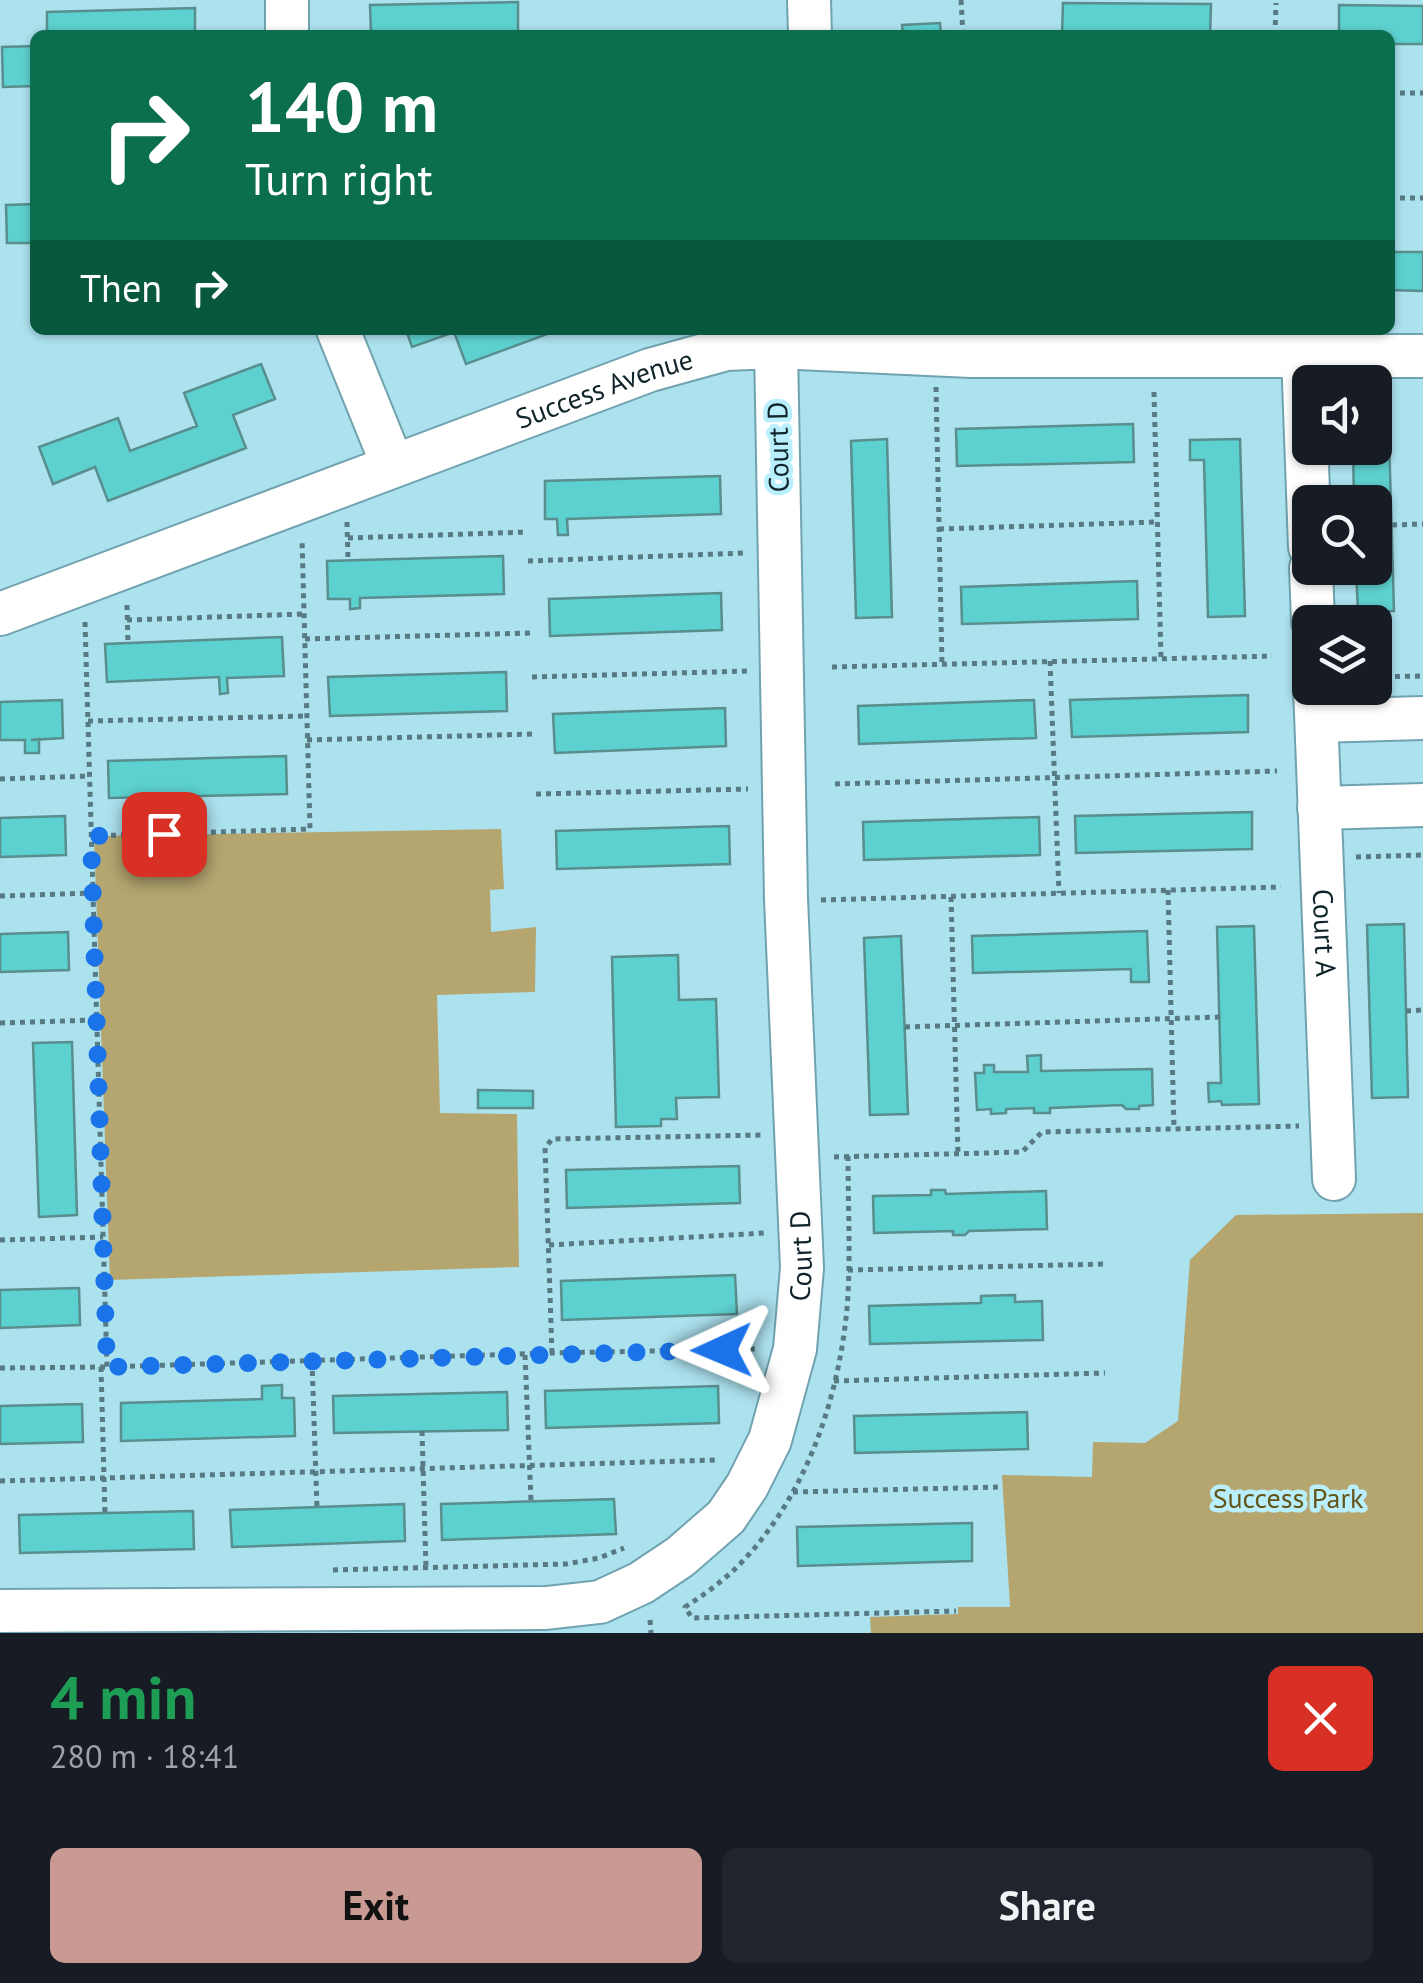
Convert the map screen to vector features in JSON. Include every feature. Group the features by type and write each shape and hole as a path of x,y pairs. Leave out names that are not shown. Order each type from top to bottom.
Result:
{"street":[{"path":"287,0 287,30"},
{"path":"808,0 810,30"},
{"path":"340,335 392,466"},
{"name":"Success Avenue","path":"0,614 650,370 726,349 819,340 972,356 1423,356"},
{"name":"Court D","path":"0,1612 546,1608 600,1602 680,1557 726,1518 748,1486 770,1440 796,1350 802,1268 786,899 776,347"},
{"path":"1303,354 1308,485"},
{"name":"Court A","path":"1316,705 1334,1180"},
{"path":"1324,705 1423,718"},
{"path":"1319,808 1423,804"}],"path":[{"path":"962,0 963,30"},
{"path":"1276,3 1276,30"},
{"path":"1395,93 1423,93"},
{"path":"1395,198 1423,198"},
{"path":"936,385 942,664"},
{"path":"1154,388 1161,658"},
{"path":"347,522 348,560"},
{"path":"939,528 1158,522"},
{"path":"1392,525 1423,524"},
{"path":"348,538 527,532"},
{"path":"91,836 310,829 302,539"},
{"path":"528,561 748,553"},
{"path":"127,606 128,643"},
{"path":"127,620 304,614"},
{"path":"85,622 103,1236 105,1514"},
{"path":"305,639 530,633"},
{"path":"832,667 1272,656"},
{"path":"1050,661 1059,893"},
{"path":"532,677 751,671"},
{"path":"1392,677 1423,676"},
{"path":"88,720 307,716"},
{"path":"308,740 534,734"},
{"path":"836,784 1277,771"},
{"path":"0,779 89,776"},
{"path":"536,794 754,789"},
{"path":"1355,858 1423,855"},
{"path":"815,901 1280,887"},
{"path":"1168,890 1174,1129"},
{"path":"0,896 93,892"},
{"path":"951,896 958,1154"},
{"path":"1406,1010 1423,1010"},
{"path":"904,1027 1220,1017"},
{"path":"0,1023 96,1020"},
{"path":"825,1155 1022,1152 1042,1132 1300,1126"},
{"path":"552,1353 545,1148 552,1139 765,1135 764,1128"},
{"path":"848,1156 847,1310 834,1381 812,1454 763,1538 738,1567 685,1607 692,1618 956,1611"},
{"path":"548,1245 768,1233 768,1242"},
{"path":"0,1240 103,1236"},
{"path":"848,1270 1105,1264"},
{"path":"0,1368 756,1349 759,1334"},
{"path":"524,1354 530,1502"},
{"path":"312,1361 316,1507"},
{"path":"834,1381 1105,1373"},
{"path":"422,1432 426,1568"},
{"path":"712,1471 724,1450"},
{"path":"0,1481 717,1460"},
{"path":"793,1492 1000,1487"},
{"path":"329,1570 566,1564 599,1558 627,1547"},
{"path":"650,1620 650,1633"}],"green space":[{"path":"501,829 504,889 490,890 491,932 536,927 535,992 437,995 440,1113 517,1114 519,1267 110,1280 94,836"},
{"name":"Success Park","path":"1423,1213 1423,1633 871,1633 870,1617 958,1614 958,1607 1010,1607 1002,1475 1092,1477 1093,1442 1145,1443 1178,1421 1190,1260 1236,1215"}],"building":[{"path":"518,2 518,30 371,30 370,5"},
{"path":"1063,3 1211,4 1210,30 1062,30"},
{"path":"1339,5 1423,6 1423,44 1395,44 1395,30 1339,30"},
{"path":"195,8 195,30 47,30 47,12"},
{"path":"940,23 941,30 902,30 902,25"},
{"path":"30,46 30,86 3,87 2,47"},
{"path":"30,204 30,243 7,243 6,205"},
{"path":"1395,252 1423,252 1423,291 1395,290"},
{"path":"408,335 446,335 412,347"},
{"path":"455,335 544,335 466,364"},
{"path":"261,364 275,399 233,415 246,448 108,501 95,467 53,484 39,447 118,418 130,451 197,426 184,393"},
{"path":"1133,424 1134,462 957,466 956,429"},
{"path":"887,439 892,617 856,618 851,441"},
{"path":"1240,439 1245,616 1208,617 1204,460 1190,460 1190,440"},
{"path":"1353,465 1390,465 1390,485 1354,485"},
{"path":"720,476 721,514 567,519 568,535 558,535 557,519 545,519 545,481"},
{"path":"1392,541 1394,611 1392,605 1358,605 1357,585 1392,585"},
{"path":"503,556 504,594 360,598 360,608 350,609 350,599 328,599 327,561"},
{"path":"1137,581 1138,619 962,624 961,587"},
{"path":"721,593 722,630 550,636 549,599"},
{"path":"282,637 284,676 227,678 228,693 220,694 219,677 107,682 105,644"},
{"path":"506,672 507,711 330,716 328,677"},
{"path":"1248,695 1248,732 1072,737 1070,700"},
{"path":"62,700 63,738 39,740 39,753 25,753 25,740 0,740 0,702"},
{"path":"1034,700 1036,738 859,744 858,706"},
{"path":"725,708 726,746 555,753 553,714"},
{"path":"286,756 287,794 109,798 108,761"},
{"path":"1252,812 1252,849 1076,853 1075,816"},
{"path":"65,816 66,855 0,857 0,818"},
{"path":"1039,817 1040,855 864,860 863,822"},
{"path":"729,826 730,864 557,869 556,831"},
{"path":"1404,924 1408,1097 1372,1098 1367,925"},
{"path":"1254,926 1259,1104 1222,1105 1221,1101 1209,1102 1208,1083 1221,1083 1217,927"},
{"path":"1147,931 1149,982 1131,982 1131,969 973,973 972,936"},
{"path":"68,932 69,970 0,972 0,934"},
{"path":"901,936 908,1114 870,1115 864,938"},
{"path":"678,955 679,1000 716,999 719,1097 676,1098 677,1119 661,1119 661,1126 616,1127 612,957"},
{"path":"72,1042 77,1215 39,1217 33,1043"},
{"path":"1041,1055 1041,1071 1152,1069 1153,1105 1139,1109 1122,1105 1050,1108 1050,1113 1034,1113 1034,1108 991,1114 991,1109 977,1110 975,1073 984,1073 984,1065 994,1065 994,1072 1028,1072 1027,1056"},
{"path":"478,1090 533,1091 533,1108 478,1108"},
{"path":"739,1166 740,1203 567,1208 566,1170"},
{"path":"931,1190 945,1190 946,1194 1046,1191 1047,1229 969,1231 965,1235 953,1235 953,1231 874,1233 873,1196 931,1195"},
{"path":"735,1275 737,1314 562,1320 561,1281"},
{"path":"79,1288 80,1325 0,1328 0,1290"},
{"path":"1015,1295 1015,1302 1042,1301 1043,1340 870,1344 869,1306 981,1303 981,1296"},
{"path":"282,1385 282,1398 294,1398 295,1436 121,1441 121,1403 262,1399 262,1386"},
{"path":"718,1386 719,1423 546,1428 545,1391"},
{"path":"507,1392 508,1430 334,1433 333,1396"},
{"path":"82,1404 83,1442 0,1444 0,1406"},
{"path":"1027,1412 1028,1449 855,1453 854,1416"},
{"path":"614,1499 616,1534 442,1540 441,1504"},
{"path":"404,1504 405,1541 232,1547 230,1510"},
{"path":"193,1511 194,1549 20,1553 19,1515"},
{"path":"972,1523 972,1561 798,1566 797,1527"}],"route":[{"path":"164,834 91,836 107,1367 722,1350"}]}
